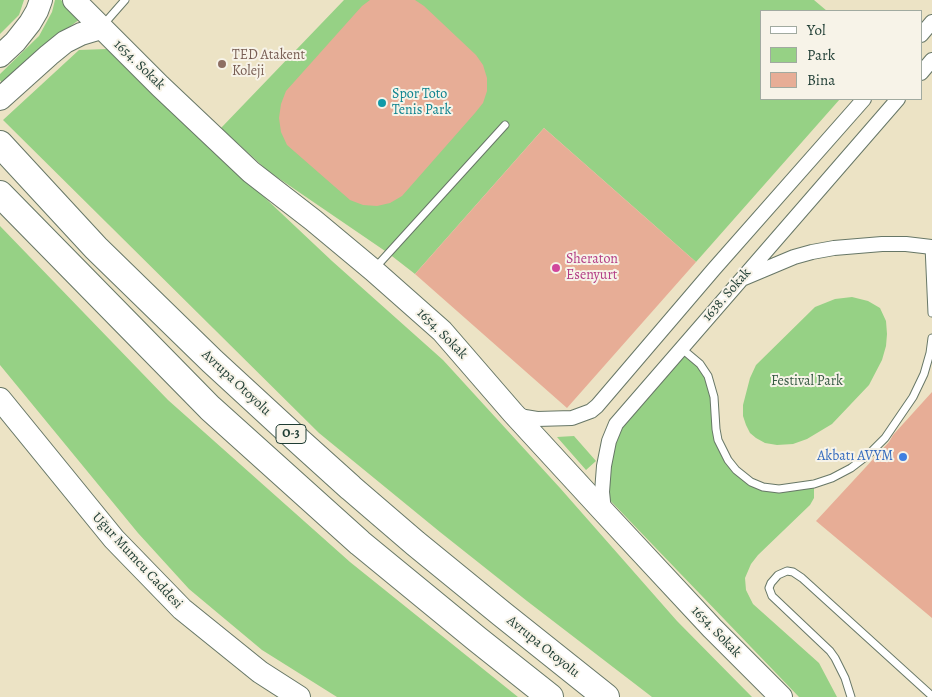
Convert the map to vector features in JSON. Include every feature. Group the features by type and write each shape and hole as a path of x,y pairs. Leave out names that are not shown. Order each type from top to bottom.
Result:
{"highway":[{"name":"Avrupa Otoyolu","path":"0,144 96,248 212,361 329,468 415,543 606,697"},
{"name":"O-3","path":"0,194 210,408 360,543 550,697"}],"main road":[{"path":"0,56 30,23 41,0"},
{"name":"1654. Sokak","path":"74,0 160,86 251,172 313,220 442,331 513,413 604,512 712,628 781,697"},
{"path":"0,99 65,42 81,34 101,28"},
{"name":"Uğur Mumcu Caddesi","path":"0,400 114,539 182,610 260,672 299,697"}],"street":[{"path":"922,33 932,22"},
{"path":"922,72 932,60"},
{"name":"1638. Sokak","path":"513,413 537,419 572,418 591,411 597,406 714,268 863,100"},
{"name":"1638. Sokak","path":"604,512 602,492 604,466 611,434 622,415 897,100"},
{"path":"739,281 794,257 834,248 882,244 931,247"}],"lane":[{"path":"101,28 124,0"},
{"path":"373,270 505,125"},
{"path":"931,247 932,313"},
{"path":"681,348 700,364 708,376 714,397 718,440 728,460 736,470 751,482 763,487 779,489 814,484 832,478 851,468 868,455 885,438 914,397 924,374 932,338"},
{"path":"851,697 845,678 830,651 772,596 771,583 778,575 787,571 793,572 802,578 932,696"}],"green space":[{"path":"0,0 24,0 19,15 0,34"},
{"path":"55,0 61,0 80,19 55,38 3,85 0,80 0,74 39,36 52,12"},
{"path":"344,0 814,0 826,10 760,10 760,100 839,100 696,262 544,128 415,274 388,253 268,171 221,128"},
{"path":"107,49 332,261 443,360 560,488 677,621 752,697 652,697 527,601 319,433 3,120 79,50"},
{"path":"0,226 168,400 350,562 518,697 337,697 262,650 189,589 138,533 0,365"},
{"name":"Festival Park","path":"852,297 868,301 880,308 886,321 886,346 882,360 869,385 832,424 807,439 793,444 777,445 765,443 756,438 750,433 746,425 743,416 743,405 750,378 756,365 815,307 835,299"},
{"path":"681,348 708,376 716,429 736,470 763,487 814,484 814,498 810,505 751,564 745,578 746,590 753,604 819,663 837,697 799,697 602,492 609,441"},
{"path":"574,436 596,461 586,470 557,437"}],"building":[{"name":"Spor Toto Tenis Park","path":"370,0 415,0 424,6 476,55 483,65 487,78 487,91 483,103 475,113 402,196 390,203 377,206 363,205 350,200 287,145 281,132 279,118 281,104 286,91 362,6"},
{"name":"Sheraton Esenyurt","path":"544,128 696,262 567,408 415,274"},
{"name":"Akbatı AVYM","path":"932,392 932,618 816,521"}],"place":[{"name":"TED Atakent Koleji","path":"222,64"},
{"name":"Spor Toto Tenis Park","path":"382,103"},
{"name":"Sheraton Esenyurt","path":"556,268"},
{"name":"Akbatı AVYM","path":"903,457"}]}
